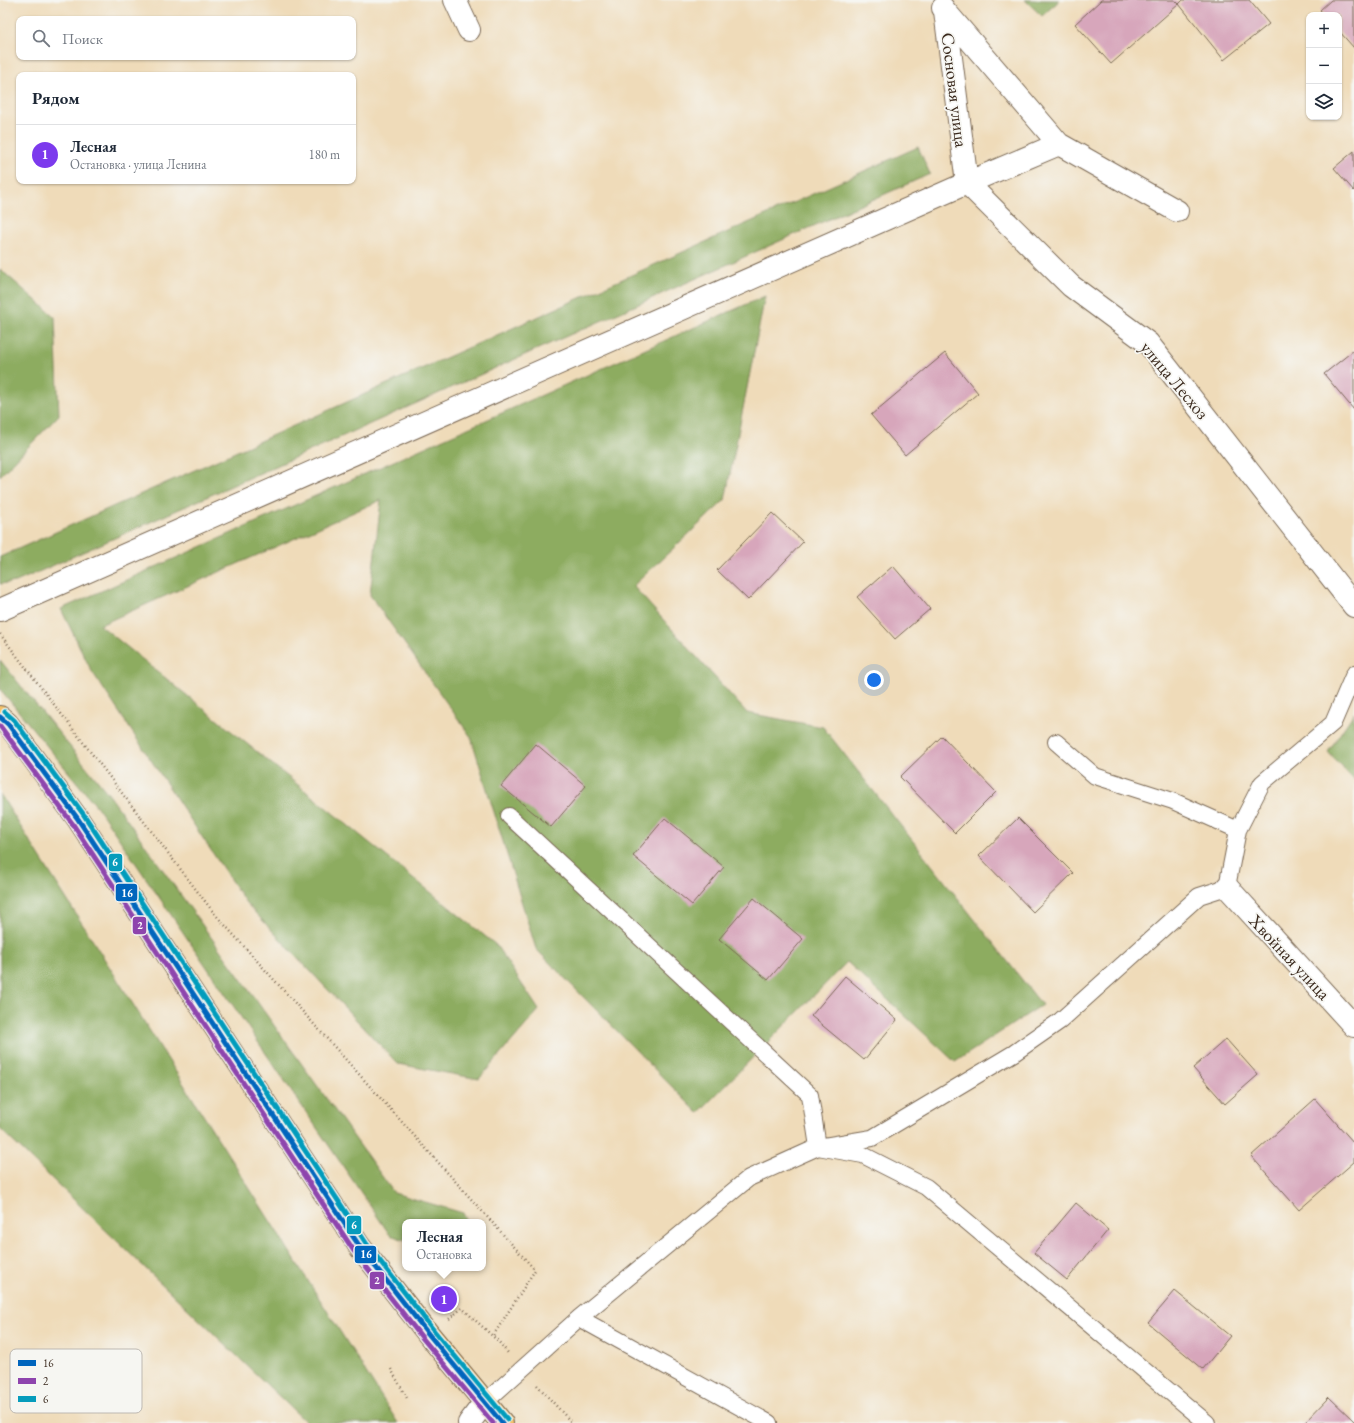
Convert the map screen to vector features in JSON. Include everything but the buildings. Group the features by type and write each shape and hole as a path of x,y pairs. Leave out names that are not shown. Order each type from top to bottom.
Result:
{"main road":[{"path":"0,717 8,724 78,819 360,1246 484,1403 502,1423"}],"street":[{"path":"456,0 469,30"},
{"path":"943,4 1059,144 1177,211"},
{"name":"Сосновая улица","path":"943,4 967,183"},
{"path":"0,610 967,183 1059,144"},
{"name":"улица Лесхоз","path":"967,183 1071,286 1148,343 1354,606"},
{"name":"Хвойная улица","path":"1227,887 1354,1026"},
{"path":"469,1423 484,1403"}],"lane":[{"path":"484,1403 579,1318 749,1178 818,1147 872,1138 1014,1053 1060,1021 1199,896 1227,887 1238,830 1262,783 1333,723 1354,674"},
{"path":"1056,742 1095,776 1173,801 1238,830"},
{"path":"509,816 810,1095 818,1147"},
{"path":"818,1147 863,1155 926,1187 1207,1423"},
{"path":"579,1318 769,1423"}],"path":[{"path":"0,634 214,913 535,1270 493,1336"},
{"path":"391,1369 408,1400"}],"green space":[{"path":"1025,0 1060,0 1042,16"},
{"path":"918,147 930,174 16,582 0,584 0,557"},
{"path":"0,269 55,317 59,415 0,476"},
{"path":"765,296 725,500 633,586 747,713 823,727 1042,1005 955,1062 847,962 698,1113 536,949 471,737 370,595 381,500 100,625 496,945 539,1010 479,1079 398,1064 246,903 91,670 61,609"},
{"path":"0,660 110,796 394,1193 463,1213 466,1219 402,1219 402,1239 390,1235 98,808 0,689"},
{"path":"1354,713 1354,780 1328,752"},
{"path":"0,794 398,1423 307,1423 0,1129"}],"transit line":[{"name":"6","path":"5,712 14,720 84,815 366,1243 435,1332 507,1419"},
{"name":"16","path":"0,717 8,724 78,819 360,1247 430,1336 502,1423"},
{"name":"2","path":"0,726 72,823 354,1251 424,1340 493,1423"}],"place":[{"name":"Лесная","path":"444,1299"}]}
